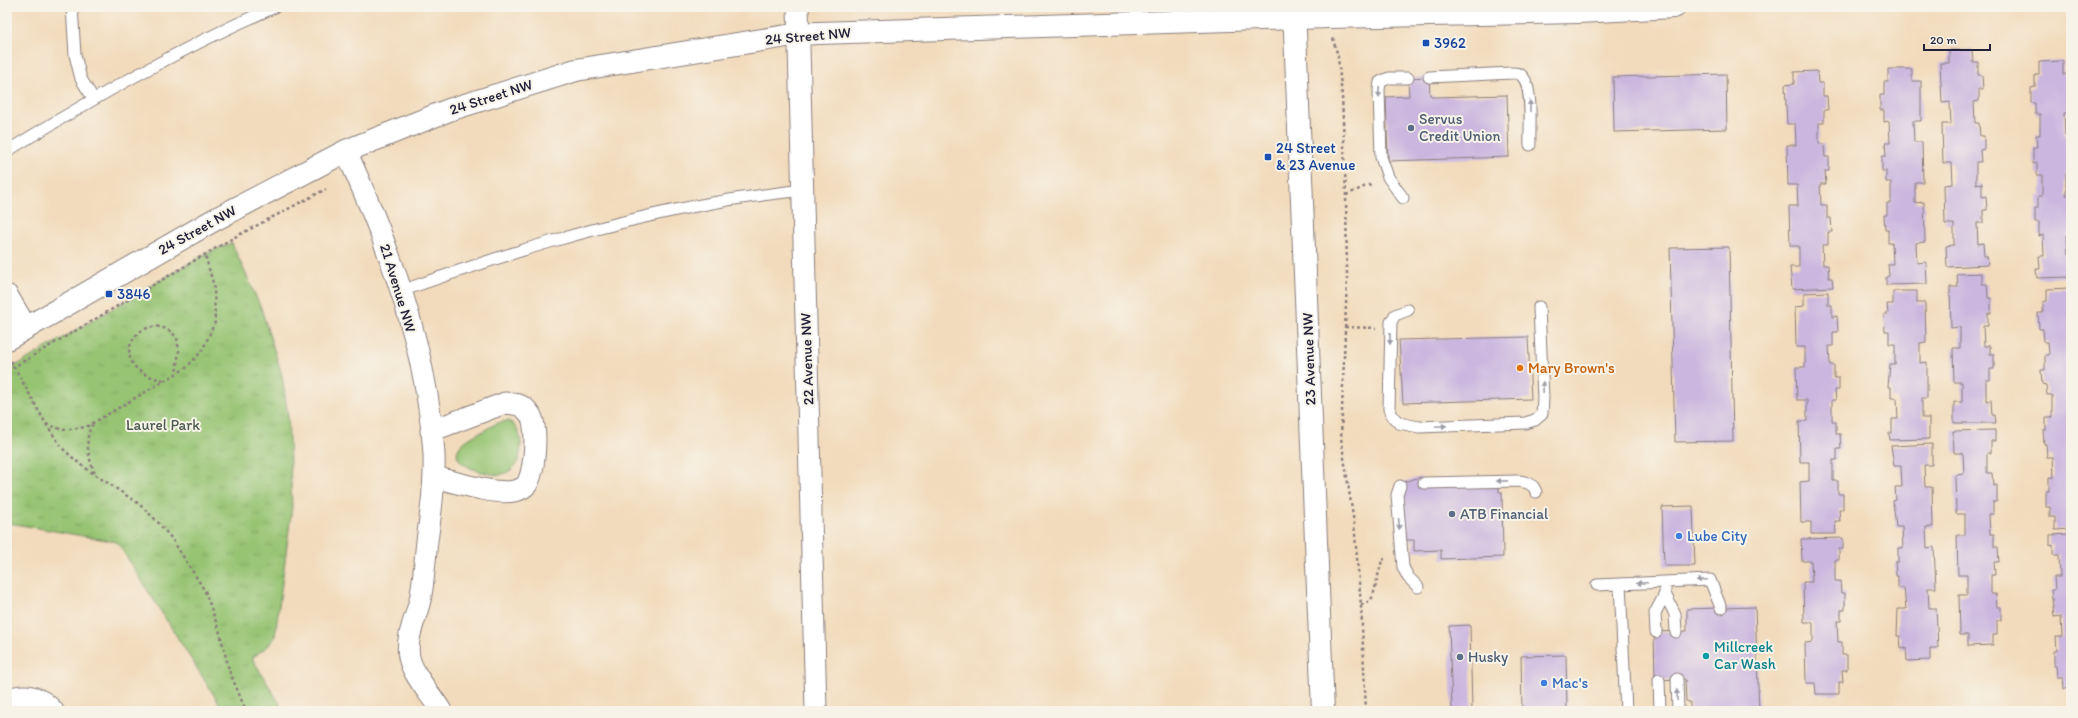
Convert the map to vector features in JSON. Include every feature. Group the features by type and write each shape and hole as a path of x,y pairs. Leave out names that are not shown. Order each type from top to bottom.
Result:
{"street":[{"name":"22 Avenue NW","path":"798,7 816,711"},
{"name":"24 Street NW","path":"9,350 26,328 214,220 346,151 449,110 576,70 799,34 1294,13 1578,12 1674,7"},
{"name":"23 Avenue NW","path":"1294,13 1323,711"},
{"name":"21 Avenue NW","path":"346,151 378,225 401,291 422,374 431,431 434,477 421,595 411,630 409,656 414,669 441,711"},
{"path":"7,296 26,328"},
{"path":"431,431 505,403 517,404 526,409 534,420 531,474 527,484 522,488 504,492 434,477"},
{"path":"7,700 20,695 33,696 44,701 53,711"}],"lane":[{"path":"72,7 75,54 79,73 93,98"},
{"path":"7,152 93,98 231,26 275,7"},
{"path":"1429,77 1512,73 1520,74 1526,81 1529,93 1530,145"},
{"path":"1403,198 1388,177 1381,157 1379,90 1380,82 1389,78 1408,78"},
{"path":"401,291 492,259 608,227 712,203 802,190"},
{"path":"1408,310 1395,315 1391,322 1389,409 1393,417 1399,423 1419,427 1525,424 1535,420 1542,414 1543,398 1539,307"},
{"path":"1424,483 1518,481 1528,483 1536,492"},
{"path":"1400,486 1397,495 1401,556 1403,567 1408,577 1418,587"},
{"path":"1597,584 1710,580 1721,608"},
{"path":"1665,582 1665,594 1675,614 1676,632"},
{"path":"1620,584 1626,711"},
{"path":"1656,632 1655,613 1665,594"},
{"path":"1677,679 1678,711"},
{"path":"1659,680 1660,711"}],"path":[{"path":"1336,52 1342,96 1346,195 1347,278 1341,438 1354,523 1361,604 1366,711"},
{"path":"1346,195 1388,177"},
{"path":"7,371 205,254 326,189"},
{"path":"46,424 63,430 86,427 186,368 202,351 215,322 214,286 205,254"},
{"path":"165,380 144,375 133,366 129,352 131,340 141,330 154,327 173,334 177,338 179,351 176,374"},
{"path":"1345,327 1390,328"},
{"path":"9,350 14,367 54,438 70,456 95,475 123,493 157,521 172,539 191,567 205,591 216,618 229,670 246,711"},
{"path":"93,423 89,429 88,436 91,466 95,475"},
{"path":"1361,604 1370,601 1373,596 1382,560 1401,556"}],"green space":[{"name":"Laurel Park","path":"232,243 261,308 282,375 288,417 292,507 275,636 269,645 252,658 284,711 224,711 117,542 9,523 7,519 7,371 205,254"},
{"path":"508,421 517,429 521,442 520,456 512,469 500,475 486,473 468,467 462,462 458,457 458,450 463,443 471,437 496,424"}],"building":[{"path":"1949,50 1972,50 1973,62 1978,62 1978,75 1982,75 1983,89 1979,89 1979,101 1974,102 1975,123 1979,123 1980,136 1984,136 1984,149 1980,150 1981,162 1976,162 1976,184 1982,183 1982,197 1986,196 1987,210 1983,210 1983,223 1977,223 1978,244 1983,243 1984,256 1987,256 1988,265 1947,267 1946,246 1954,245 1954,224 1945,224 1944,185 1953,184 1952,163 1943,163 1942,124 1951,124 1950,102 1942,103 1940,63 1949,63"},
{"path":"2063,61 2063,74 2071,74 2071,113 2064,113 2065,135 2071,135 2071,174 2066,174 2066,195 2071,195 2071,235 2067,235 2068,255 2071,255 2071,277 2037,278 2036,269 2040,269 2039,256 2044,256 2043,235 2039,236 2039,222 2035,222 2035,208 2038,208 2038,196 2042,196 2042,175 2037,175 2037,163 2033,164 2033,148 2037,148 2036,135 2040,135 2040,114 2035,114 2035,103 2031,103 2031,88 2035,87 2035,75 2039,74 2039,62"},
{"path":"1888,69 1912,69 1912,81 1921,81 1921,121 1913,121 1914,142 1922,142 1923,182 1915,182 1915,203 1924,202 1925,242 1916,243 1917,263 1926,262 1927,284 1886,285 1886,277 1889,276 1888,264 1893,264 1892,243 1888,243 1888,230 1885,230 1884,215 1887,215 1887,203 1891,203 1891,182 1886,182 1886,171 1882,171 1882,156 1886,156 1885,143 1890,143 1889,121 1884,122 1884,110 1880,110 1880,95 1884,95 1884,82 1888,82"},
{"path":"1817,71 1818,83 1823,83 1823,96 1827,96 1828,110 1824,110 1824,123 1819,123 1819,144 1824,144 1825,157 1829,157 1829,171 1825,171 1826,184 1820,184 1821,205 1827,205 1827,218 1831,218 1832,232 1828,232 1828,245 1822,245 1823,265 1828,265 1829,278 1832,278 1833,287 1792,289 1790,267 1799,267 1799,246 1790,246 1789,206 1798,206 1797,185 1788,185 1787,145 1796,145 1795,124 1787,124 1785,85 1794,84 1794,72"},
{"path":"1726,74 1727,129 1614,132 1613,77"},
{"path":"1429,77 1430,95 1434,97 1507,95 1509,157 1388,161 1386,97 1409,96 1408,78"},
{"path":"1729,247 1733,441 1675,442 1670,248"},
{"path":"1982,273 1982,284 1987,284 1988,298 1991,298 1991,313 1988,313 1988,326 1983,326 1984,346 1990,346 1990,354 1994,354 1994,369 1990,369 1990,380 1986,380 1986,401 1991,400 1992,415 1995,415 1996,423 1954,423 1954,402 1962,402 1962,382 1954,382 1953,348 1960,348 1960,327 1951,328 1950,287 1958,287 1957,274"},
{"path":"2071,288 2071,529 2055,530 2055,517 2050,517 2050,507 2046,507 2046,491 2049,491 2049,477 2054,478 2053,457 2047,457 2043,430 2046,430 2046,417 2052,417 2052,395 2047,395 2046,385 2042,384 2041,370 2045,370 2045,355 2049,355 2048,342 2044,342 2043,329 2039,329 2038,313 2043,313 2043,302 2047,301 2047,289"},
{"path":"1893,291 1917,291 1917,303 1925,303 1926,342 1920,343 1920,363 1927,362 1927,398 1922,398 1922,418 1929,418 1929,439 1890,440 1889,433 1892,433 1892,419 1898,419 1897,398 1891,398 1891,387 1888,387 1890,364 1895,364 1895,344 1889,344 1889,331 1885,331 1884,314 1888,314 1887,304 1893,304"},
{"path":"1828,292 1828,305 1832,305 1832,317 1837,316 1838,332 1833,332 1833,346 1829,346 1830,365 1834,365 1834,378 1839,378 1839,390 1835,390 1836,400 1832,400 1832,421 1836,421 1836,434 1840,434 1841,449 1837,449 1837,460 1833,460 1833,481 1838,481 1838,494 1843,494 1843,509 1839,509 1840,521 1835,521 1836,534 1811,534 1811,522 1801,522 1800,482 1809,481 1809,462 1800,462 1799,421 1807,421 1807,400 1797,400 1796,367 1805,367 1805,347 1796,347 1795,307 1804,306 1804,293"},
{"path":"1528,337 1531,399 1403,403 1399,340"},
{"path":"1995,430 1995,441 1991,441 1991,453 1987,453 1987,473 1992,473 1993,486 1997,485 1997,502 1993,502 1993,514 1989,514 1990,534 1994,534 1994,547 1998,547 1999,562 1994,562 1995,575 1991,575 1991,594 1996,594 1997,607 2001,607 2001,620 1997,620 1997,635 1993,635 1993,645 1968,646 1968,635 1960,635 1959,595 1967,595 1967,575 1958,575 1957,535 1965,535 1965,514 1956,514 1955,475 1964,474 1963,453 1954,453 1953,431"},
{"path":"1932,444 1932,465 1924,465 1925,487 1932,487 1933,527 1926,527 1927,548 1934,547 1936,588 1928,588 1929,608 1936,608 1938,648 1930,648 1930,660 1907,661 1906,648 1901,649 1900,636 1897,636 1898,609 1906,609 1904,588 1898,588 1898,576 1896,576 1895,562 1898,562 1898,548 1903,548 1902,527 1896,527 1893,501 1896,500 1895,487 1902,487 1901,466 1894,466 1891,446"},
{"name":"ATB Financial","path":"1421,477 1425,486 1499,484 1499,492 1502,492 1503,557 1441,559 1441,550 1414,551 1414,540 1403,540 1400,483"},
{"name":"Lube City","path":"1693,506 1695,566 1664,566 1662,507"},
{"path":"2071,534 2071,688 2064,689 2063,677 2057,677 2056,666 2054,666 2054,651 2057,651 2056,637 2062,637 2061,616 2054,617 2051,590 2055,590 2054,577 2060,577 2059,555 2053,555 2053,545 2050,546 2050,535"},
{"path":"1843,538 1843,549 1839,549 1839,560 1835,560 1835,581 1840,581 1841,593 1845,593 1845,610 1841,610 1841,621 1837,621 1838,642 1842,642 1842,655 1847,655 1847,670 1842,670 1843,682 1839,682 1839,694 1816,694 1815,683 1806,683 1805,643 1813,642 1813,622 1804,622 1803,582 1812,582 1811,561 1802,561 1801,539"},
{"name":"Millcreek Car Wash","path":"1755,607 1759,711 1690,711 1690,702 1686,701 1685,679 1655,680 1654,632 1687,631 1687,609"},
{"name":"Husky","path":"1470,625 1472,711 1452,711 1449,626"},
{"name":"Mac's","path":"1566,655 1567,711 1522,711 1521,656"}],"place":[{"name":"3962","path":"1426,43"},
{"name":"Servus Credit Union","path":"1411,128"},
{"name":"24 Street & 23 Avenue","path":"1268,157"},
{"name":"3846","path":"109,294"},
{"name":"Mary Brown's","path":"1520,368"},
{"name":"ATB Financial","path":"1452,514"},
{"name":"Lube City","path":"1679,536"},
{"name":"Millcreek Car Wash","path":"1706,656"},
{"name":"Husky","path":"1460,657"},
{"name":"Mac's","path":"1544,683"}]}
